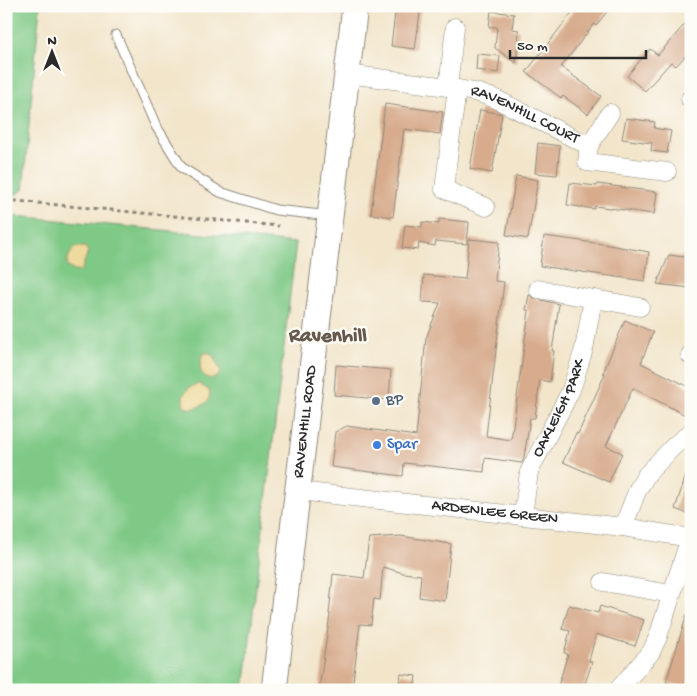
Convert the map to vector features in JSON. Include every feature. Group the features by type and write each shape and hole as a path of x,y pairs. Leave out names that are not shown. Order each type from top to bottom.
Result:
{"main road":[{"name":"RAVENHILL ROAD","path":"274,690 355,6"}],"street":[{"name":"RAVENHILL COURT","path":"455,27 444,189 486,207"},
{"name":"RAVENHILL COURT","path":"347,74 479,93 496,99 589,146"},
{"name":"RAVENHILL COURT","path":"610,113 589,146 587,162 667,172"},
{"path":"538,289 640,307"},
{"name":"OAKLEIGH PARK","path":"523,516 529,472 571,390 584,349 593,299"},
{"path":"623,527 638,489 647,474 674,445 691,432"},
{"name":"ARDENLEE GREEN","path":"298,491 623,527 690,538"},
{"path":"618,690 651,652 658,637 690,538"},
{"path":"603,582 671,594"}],"lane":[{"path":"116,35 156,126 182,168 220,192 276,210 330,216"}],"path":[{"path":"6,200 288,226"}],"green space":[{"path":"6,6 40,6 23,190 6,200"},
{"path":"6,215 296,243 244,690 6,690"}],"sand":[{"path":"85,247 88,252 81,271 74,271 67,266 68,258 73,249"},
{"path":"210,353 213,356 221,372 215,378 207,378 201,372 202,355"},
{"path":"199,384 209,390 208,401 191,409 184,406 183,398 186,391"}],"building":[{"path":"396,6 421,6 415,49 391,46"},
{"path":"577,6 611,6 596,26 594,24 561,67 601,96 588,114 563,96 561,98 526,72"},
{"path":"491,11 514,14 512,29 519,30 516,63 495,48 497,27 489,27"},
{"path":"691,17 691,50 676,66 671,62 645,91 627,76 650,49 658,55"},
{"path":"477,54 500,56 498,73 476,70"},
{"path":"385,104 443,112 440,134 404,129 393,217 371,214"},
{"path":"480,110 502,114 492,173 470,169"},
{"path":"626,118 655,122 654,128 671,131 667,153 651,151 652,143 622,139"},
{"path":"538,143 560,146 557,175 535,173"},
{"path":"516,176 538,180 528,239 506,235"},
{"path":"570,183 597,186 598,184 657,192 654,214 595,206 594,209 567,205"},
{"path":"439,219 469,222 467,244 436,241 435,246 419,243 418,250 402,248 405,225 422,227 422,222 439,224"},
{"path":"544,236 649,252 645,281 540,266"},
{"path":"469,239 499,242 495,281 504,282 486,436 511,440 529,311 526,310 529,295 536,299 559,304 552,351 554,351 550,382 540,380 535,418 530,418 522,463 485,458 484,472 404,463 403,476 331,467 335,432 347,426 416,436 426,338 440,303 422,302 424,275 465,279"},
{"path":"669,255 691,258 691,288 657,284"},
{"path":"625,320 653,332 641,363 691,388 691,418 633,388 606,446 622,453 609,482 563,462 605,374 603,373"},
{"path":"336,365 391,370 389,400 334,395"},
{"path":"688,469 691,469 691,515 675,509"},
{"path":"401,536 451,544 445,601 419,597 421,575 403,573 383,567 380,600 374,599 371,625 360,624 352,690 319,690 330,614 333,574 364,578 369,538"},
{"path":"569,605 598,613 600,606 644,620 635,646 596,634 589,661 592,662 583,690 570,690 558,686 568,654 564,653 570,631 562,629"},
{"path":"687,614 691,614 691,689 666,682"},
{"path":"401,674 416,676 414,690 398,690"}],"place":[{"name":"BP","path":"376,401"},
{"name":"Spar","path":"377,445"}],"district":[{"name":"Ravenhill","path":"328,337"}]}
